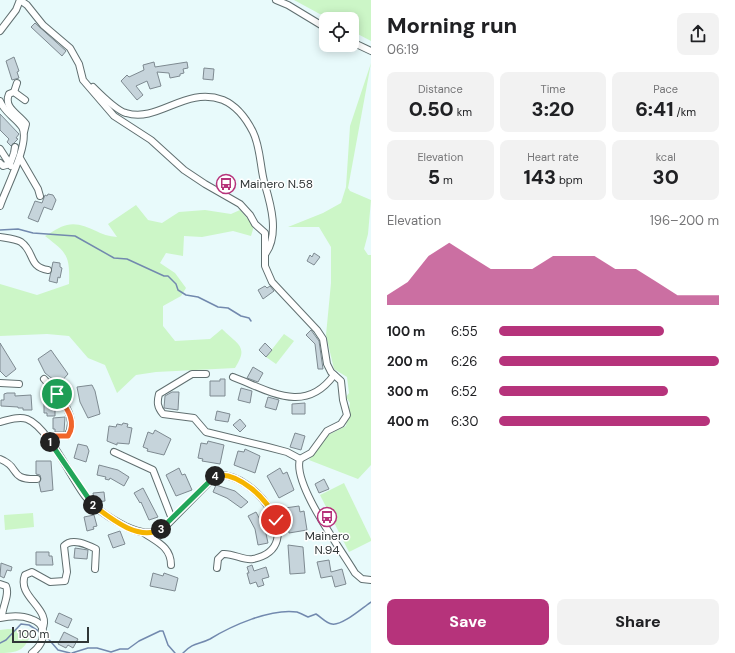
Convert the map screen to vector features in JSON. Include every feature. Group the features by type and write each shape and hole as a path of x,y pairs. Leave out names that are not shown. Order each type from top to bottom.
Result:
{"street":[{"path":"0,31 16,10 20,0 27,5 43,25 70,48 89,83 98,92 126,113 136,115 154,111 192,97 202,96 214,97 226,101 240,111 253,132 268,195 274,232 265,254"},
{"path":"276,0 288,5 319,24"},
{"path":"359,45 371,51"},
{"path":"79,64 83,80 114,116 151,140 184,170 204,184 240,204 250,215 254,224 265,233 265,266 272,282 317,330 323,339 327,364 331,372 341,382 342,400 347,418 341,424 327,431 311,453 300,459 298,465 300,476 310,500 355,573 359,578 371,580"},
{"path":"14,92 16,82"},
{"path":"14,92 25,100"},
{"path":"0,206 20,158 26,124 7,103 9,94 14,92"},
{"path":"0,101 24,132"},
{"path":"10,164 15,147"},
{"path":"0,149 10,164 13,174"},
{"path":"20,158 38,189 40,196"},
{"path":"0,163 3,166 10,164"},
{"path":"0,237 20,241 26,246 36,266 40,269 48,270"},
{"path":"206,374 192,374 159,394 158,405 163,414 194,418 206,432 287,452 300,459"},
{"path":"233,377 278,394 299,398 321,390 334,375"},
{"path":"44,379 70,414 68,436 45,436"},
{"path":"0,383 18,384"},
{"path":"0,422 14,418 27,420 45,436 58,453 84,495 93,505 114,520 144,533 164,546 171,558 171,565"},
{"path":"114,452 153,470 172,519"},
{"path":"0,459 8,463 19,478 24,480 37,479"},
{"path":"144,533 156,532 172,519 216,475 221,475 238,481 258,494 274,514 278,526 276,541 273,547 260,557 251,559 223,554 218,559 218,568"},
{"path":"32,653 40,647 46,623 45,617 25,590 23,583 25,575 32,572 50,582 65,581 67,572 64,546 71,542 78,542 96,549 95,569"},
{"path":"0,584 6,586 8,592 2,609 1,618 12,616 33,619 39,624 43,632"}],"green space":[{"path":"294,0 371,0 371,41 359,35 359,12 319,12 319,14"},
{"path":"371,63 348,188 350,191 371,200 368,234 364,249 368,255 371,255 371,465 358,479 309,460 328,435 346,426 350,403 346,397 349,393 347,377 334,369 326,335 331,283 331,247 319,227 288,227 323,213 341,203 346,187 350,126"},
{"path":"136,205 148,220 162,223 179,212 205,210 231,214 240,210 254,226 251,236 233,231 202,237 184,236 183,256 166,253 160,263 175,273 186,288 181,296 163,306 163,326 175,341 210,339 222,329 240,346 241,355 235,368 156,372 136,375 117,393 105,365 88,358 69,336 47,334 0,336 0,284 37,295 69,284 69,267 66,256 63,251 45,236 61,227 74,224 86,227 104,235 117,237 108,224"},
{"path":"284,334 294,341 276,364 266,357"},
{"path":"344,483 371,539 371,541 349,552 320,495"},
{"path":"33,513 34,527 5,530 4,515"},
{"path":"0,630 33,630 25,646 21,649 13,652 0,653"}],"building":[{"path":"35,23 66,51 62,56 31,27"},
{"path":"14,57 19,71 17,72 19,78 12,80 6,61"},
{"path":"154,62 155,67 187,62 188,68 183,69 184,73 180,74 180,76 170,78 169,73 157,72 161,86 150,89 147,81 136,86 143,95 137,100 121,81 127,75 129,77 144,70 143,65"},
{"path":"204,68 214,69 213,80 203,79"},
{"path":"0,114 19,134 16,138 18,139 11,146 7,142 9,139 0,130"},
{"path":"48,194 53,195 56,200 52,210 44,207 38,222 28,218 35,201 42,203 45,195 47,196"},
{"path":"314,253 320,257 314,265 307,261 310,255 312,257"},
{"path":"53,262 60,263 60,267 62,268 60,278 58,277 57,283 49,281"},
{"path":"265,286 267,288 270,286 274,291 263,299 258,290"},
{"path":"311,330 319,341 323,369 318,369 315,344 306,335"},
{"path":"0,343 16,369 6,377 0,371"},
{"path":"265,343 272,350 266,357 259,350"},
{"path":"51,350 68,374 59,384 45,373 38,359"},
{"path":"253,367 263,373 258,382 247,378"},
{"path":"220,379 225,379 225,396 210,396 210,381 220,381"},
{"path":"92,385 95,391 100,414 88,418 80,402 77,387"},
{"path":"241,388 252,391 250,403 238,400"},
{"path":"172,392 179,392 178,410 164,408 165,396"},
{"path":"15,393 15,396 31,395 32,410 1,406 1,400 4,400 4,394"},
{"path":"268,397 279,400 276,410 265,407"},
{"path":"44,403 57,403 57,407 55,407 55,416 47,416 47,413 44,413"},
{"path":"305,403 305,414 292,414 292,404"},
{"path":"217,411 230,414 228,422 215,420"},
{"path":"65,417 64,432 55,432 55,429 53,429 53,418"},
{"path":"240,419 246,426 240,432 233,425"},
{"path":"123,423 128,424 127,427 132,428 129,444 117,443 117,445 107,441 109,426 116,427 117,424 122,425"},
{"path":"155,430 171,439 164,455 147,451 148,449 143,447 148,432 153,434"},
{"path":"295,433 305,436 301,450 290,447"},
{"path":"208,441 224,445 220,464 202,461 203,459 198,458 201,443 207,444"},
{"path":"78,444 87,446 89,451 86,462 74,458"},
{"path":"245,449 260,456 255,473 234,465 238,451 244,452"},
{"path":"36,461 51,461 53,490 41,492 39,483 41,479 40,475 36,474"},
{"path":"99,465 118,470 129,477 124,486 110,478 109,480 105,479 106,477 97,475"},
{"path":"179,468 182,475 185,474 192,490 176,496 166,475"},
{"path":"280,468 283,474 287,472 294,490 279,498 267,476"},
{"path":"324,479 329,489 319,493 315,484"},
{"path":"216,485 235,491 248,502 241,508 227,498 213,492"},
{"path":"143,488 158,517 149,520 141,502 140,503 134,493"},
{"path":"104,492 105,501 97,502 94,500 93,493"},
{"path":"299,506 300,512 304,511 307,530 289,533 285,508"},
{"path":"256,512 265,529 268,543 258,545 255,529 248,516"},
{"path":"94,515 97,526 93,527 94,529 87,531 84,517"},
{"path":"120,531 125,544 113,548 108,535"},
{"path":"288,545 303,547 305,573 290,574"},
{"path":"75,548 88,550 87,559 74,558"},
{"path":"36,552 49,552 49,556 52,556 53,565 36,565"},
{"path":"329,560 331,572 342,569 346,584 335,587 332,576 321,578 317,562"},
{"path":"1,563 12,567 11,571 7,570 4,578 0,576"},
{"path":"252,565 254,571 266,567 269,577 262,579 264,585 258,587 256,582 250,584 247,567"},
{"path":"153,573 163,576 164,573 178,578 175,591 150,586"},
{"path":"59,613 72,619 68,628 55,622"},
{"path":"64,632 78,639 73,648 68,645 66,648 58,644"}],"waterway":[{"path":"0,230 18,229 33,233 75,236 114,258 127,259 164,276 168,276 176,284 178,290 186,295 198,297 218,307 228,308 241,316 249,318 251,321"},
{"path":"183,653 193,645 264,615 287,611 297,612 308,617 316,614 328,622 336,624 346,620 371,602"},
{"path":"0,643 6,640 21,624 29,625 40,632"},
{"path":"72,653 88,648 97,648 111,652 120,649 128,649 139,641 160,631 163,631 168,645 175,653"},
{"path":"45,635 58,650 70,653"}],"place":[{"name":"Mainero N.58","path":"226,184"},
{"name":"Mainero N.94","path":"327,517"}],"route":[{"path":"57,394 69,410 69,433 68,436 62,437 45,436 58,453 84,495 93,505 114,520 129,528 144,533 156,532 164,528 216,475 226,476 246,484 266,502 276,520"}]}
